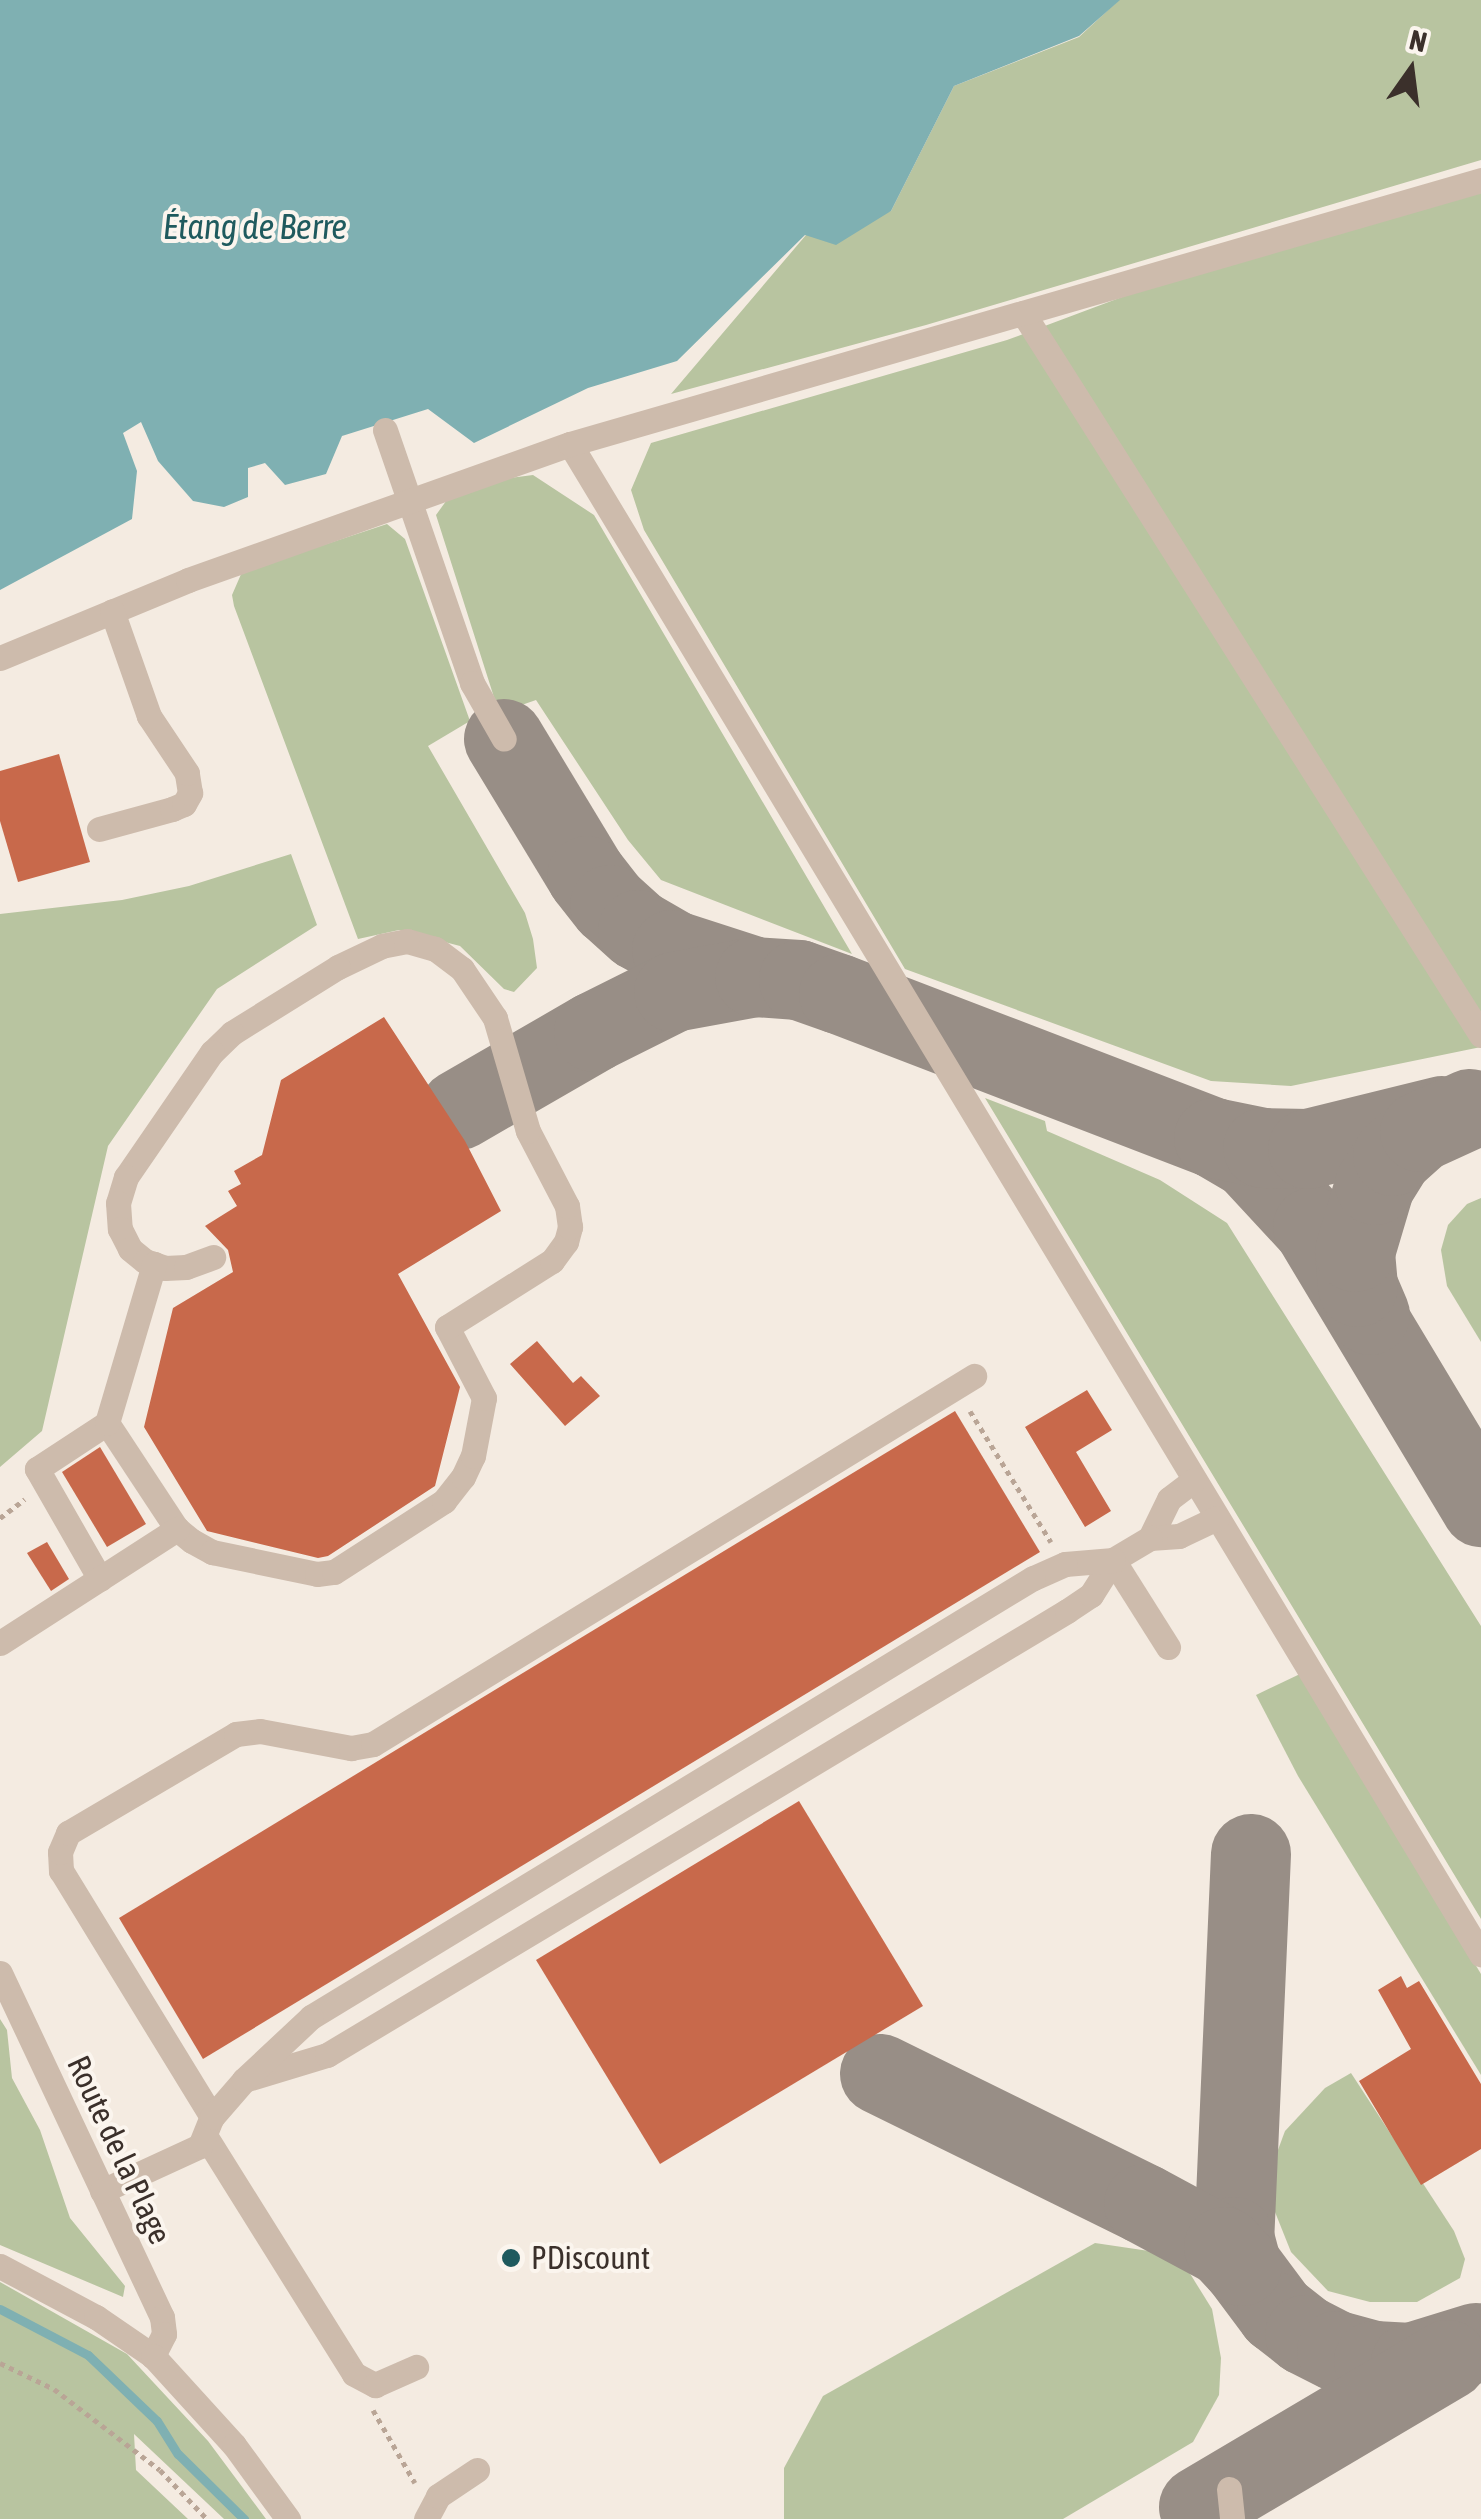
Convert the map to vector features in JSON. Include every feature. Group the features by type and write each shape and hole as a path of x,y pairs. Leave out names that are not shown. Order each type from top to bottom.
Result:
{"street":[{"path":"0,658 112,611 410,498 570,444 1481,180"},
{"path":"1023,313 1481,1034"},
{"path":"385,430 472,683 504,739"},
{"path":"570,444 1481,1954"},
{"path":"99,830 172,809 184,804 190,793 188,773 149,716 112,611"},
{"path":"107,1423 177,1529 212,1552 317,1574 334,1572 444,1501 463,1477 473,1456 484,1398 447,1327 552,1260 566,1242 570,1227 567,1206 528,1131 494,1018 462,969 435,948 407,941 382,946 338,968 232,1033 212,1052 126,1178 118,1203 120,1229 130,1248 154,1264 186,1267 213,1257"},
{"path":"100,1579 37,1470 107,1423 154,1264"},
{"path":"416,2367 385,2383 366,2383 354,2374 61,1870 60,1852 68,1834 236,1734 260,1732 351,1748 373,1744 965,1381"},
{"path":"1150,1538 1169,1499 1194,1480"},
{"path":"102,2192 190,2152 244,2080 311,2017 1033,1578 1065,1564 1113,1560 1150,1538 1179,1536 1217,1518"},
{"path":"0,1642 177,1529"},
{"path":"1113,1560 1168,1648"},
{"path":"244,2080 291,2068 344,2045 1067,1611 1091,1595 1113,1560"},
{"name":"Route de la Plage","path":"0,1972 162,2318 164,2334 154,2356"},
{"path":"0,2266 96,2317 154,2356 234,2445 288,2519"},
{"path":"428,2515 438,2496 477,2470"},
{"path":"1229,2489 1232,2519"}],"path":[{"path":"965,1381 1065,1564"},
{"path":"0,2363 69,2401 160,2470 207,2519"},
{"path":"366,2383 373,2409 428,2515"}],"green space":[{"path":"1119,0 1481,0 1481,160 926,325 671,394 806,235 891,211 954,86 1079,37"},
{"path":"1481,187 1481,1047 1291,1086 1211,1081 905,969 644,530 631,490 651,443 1007,340 1146,288"},
{"path":"533,475 594,515 852,954 661,880 628,840 536,700 499,713 436,515 449,497 479,482"},
{"path":"387,524 405,539 470,721 428,746 525,913 533,939 537,968 514,992 504,989 460,946 399,930 358,939 234,606 232,595 242,572"},
{"path":"291,854 317,925 217,989 108,1146 42,1431 0,1467 0,914 122,900 189,886"},
{"path":"985,1098 1045,1121 1047,1131 1160,1180 1227,1223 1481,1626 1481,1919"},
{"path":"1481,1198 1481,1342 1447,1286 1441,1250 1448,1225 1467,1204"},
{"path":"1300,1674 1481,1974 1481,2075 1298,1776 1256,1695"},
{"path":"0,2019 7,2030 12,2078 40,2130 70,2218 125,2286 123,2297 0,2245"},
{"path":"1351,2073 1454,2231 1465,2259 1460,2278 1417,2302 1370,2302 1328,2291 1291,2252 1275,2212 1272,2166 1285,2131 1325,2088"},
{"path":"1095,2243 1149,2251 1189,2272 1212,2309 1221,2358 1219,2395 1193,2442 1063,2519 784,2519 784,2468 823,2396"},
{"path":"0,2282 127,2354 208,2441 266,2519 224,2519 134,2434 136,2470 188,2519 0,2519"}],"water":[{"name":"Étang de Berre","path":"0,0 1120,0 1079,36 954,86 891,211 836,245 805,235 677,361 588,388 474,443 428,409 342,436 326,474 285,485 265,463 248,468 248,497 224,507 193,501 158,461 141,422 123,433 137,471 132,519 0,590"}],"building":[{"path":"59,754 90,862 18,882 0,821 0,771"},
{"path":"384,1017 465,1141 501,1211 398,1274 460,1387 435,1486 328,1556 318,1558 207,1531 144,1427 173,1308 233,1272 228,1250 205,1226 237,1206 228,1191 241,1184 234,1171 262,1155 281,1080"},
{"path":"537,1341 573,1383 581,1376 600,1396 565,1426 510,1364"},
{"path":"1087,1390 1112,1430 1076,1452 1111,1511 1085,1527 1025,1427"},
{"path":"955,1411 1040,1552 203,2059 119,1918"},
{"path":"100,1447 146,1524 107,1547 62,1472"},
{"path":"47,1542 69,1579 51,1591 27,1553"},
{"path":"799,1801 923,2006 660,2164 536,1960"},
{"path":"1401,1976 1407,1988 1419,1981 1481,2084 1481,2149 1421,2185 1359,2081 1411,2049 1378,1990"}],"waterway":[{"path":"0,2309 88,2355 157,2421 178,2454 244,2519"}],"taxiway":[{"path":"504,739 587,876 610,905 638,930 672,950 755,977"},
{"path":"459,1110 594,1032 674,992 755,977 799,980 839,994 1214,1138 1250,1159 1313,1227 1481,1507"},
{"path":"1370,1315 1358,1287 1355,1252 1375,1185 1393,1156 1420,1132 1470,1109"},
{"path":"1214,1138 1263,1148 1308,1149 1442,1116"},
{"path":"1251,1854 1234,2237 1242,2266 1277,2313 1305,2335 1337,2351 1374,2361 1411,2363 1476,2343"},
{"path":"880,2074 1144,2204 1224,2247 1242,2266"},
{"path":"1199,2507 1448,2360"}],"place":[{"name":"PDiscount","path":"511,2258"}]}
